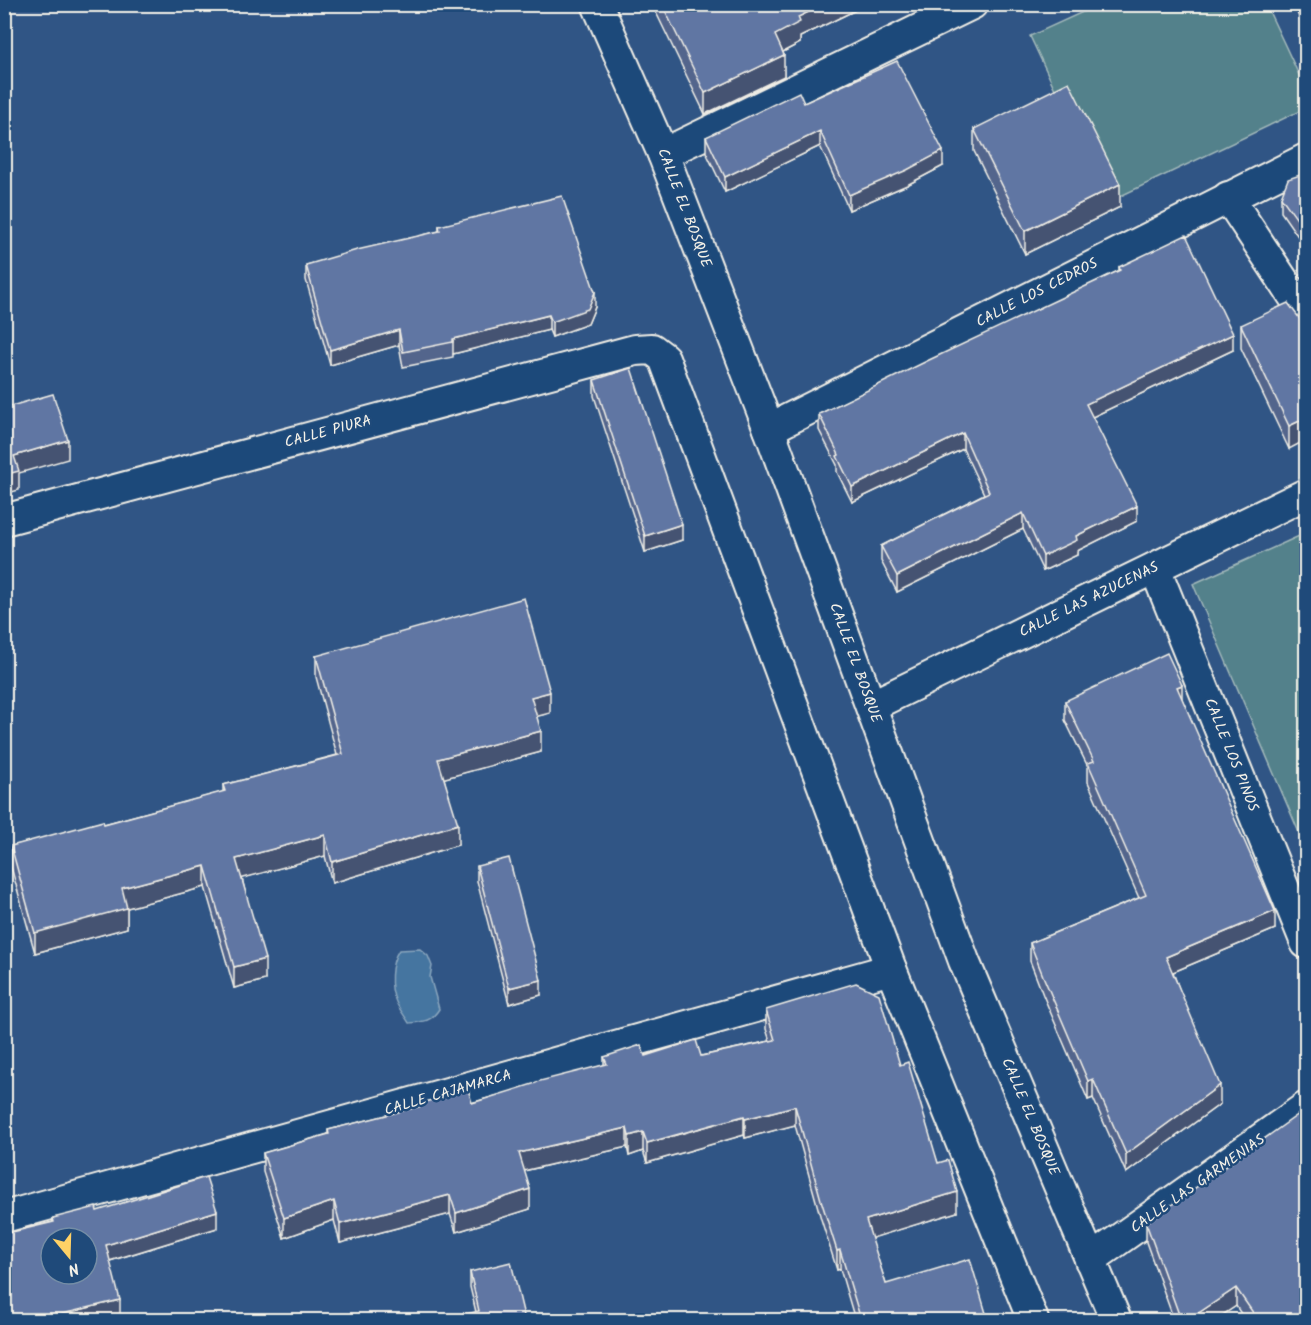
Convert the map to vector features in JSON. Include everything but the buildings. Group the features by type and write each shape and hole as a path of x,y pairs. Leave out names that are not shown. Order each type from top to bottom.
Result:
{"street":[{"name":"CALLE EL BOSQUE","path":"597,4 663,154 769,429 964,961 1116,1320"},
{"path":"663,154 972,4"},
{"name":"CALLE LOS CEDROS","path":"769,429 1228,196 1306,159"},
{"path":"1228,196 1306,315"},
{"name":"CALLE PIURA","path":"4,520 531,377 635,350 652,349 664,358 891,969"},
{"name":"CALLE LAS AZUCENAS","path":"871,706 1306,494"},
{"name":"CALLE LOS PINOS","path":"1155,568 1306,943"},
{"path":"891,969 1033,1320"},
{"name":"CALLE CAJAMARCA","path":"4,1217 891,969"},
{"name":"CALLE LAS GARMENIAS","path":"1090,1260 1306,1107"}],"green space":[{"path":"1098,5 1266,5 1306,90 1306,108 1108,202 1030,36"},
{"path":"1306,533 1306,849 1193,584"}],"water":[{"path":"420,949 428,956 432,966 430,977 439,1009 433,1017 409,1023 394,996 392,968 399,950"}]}
